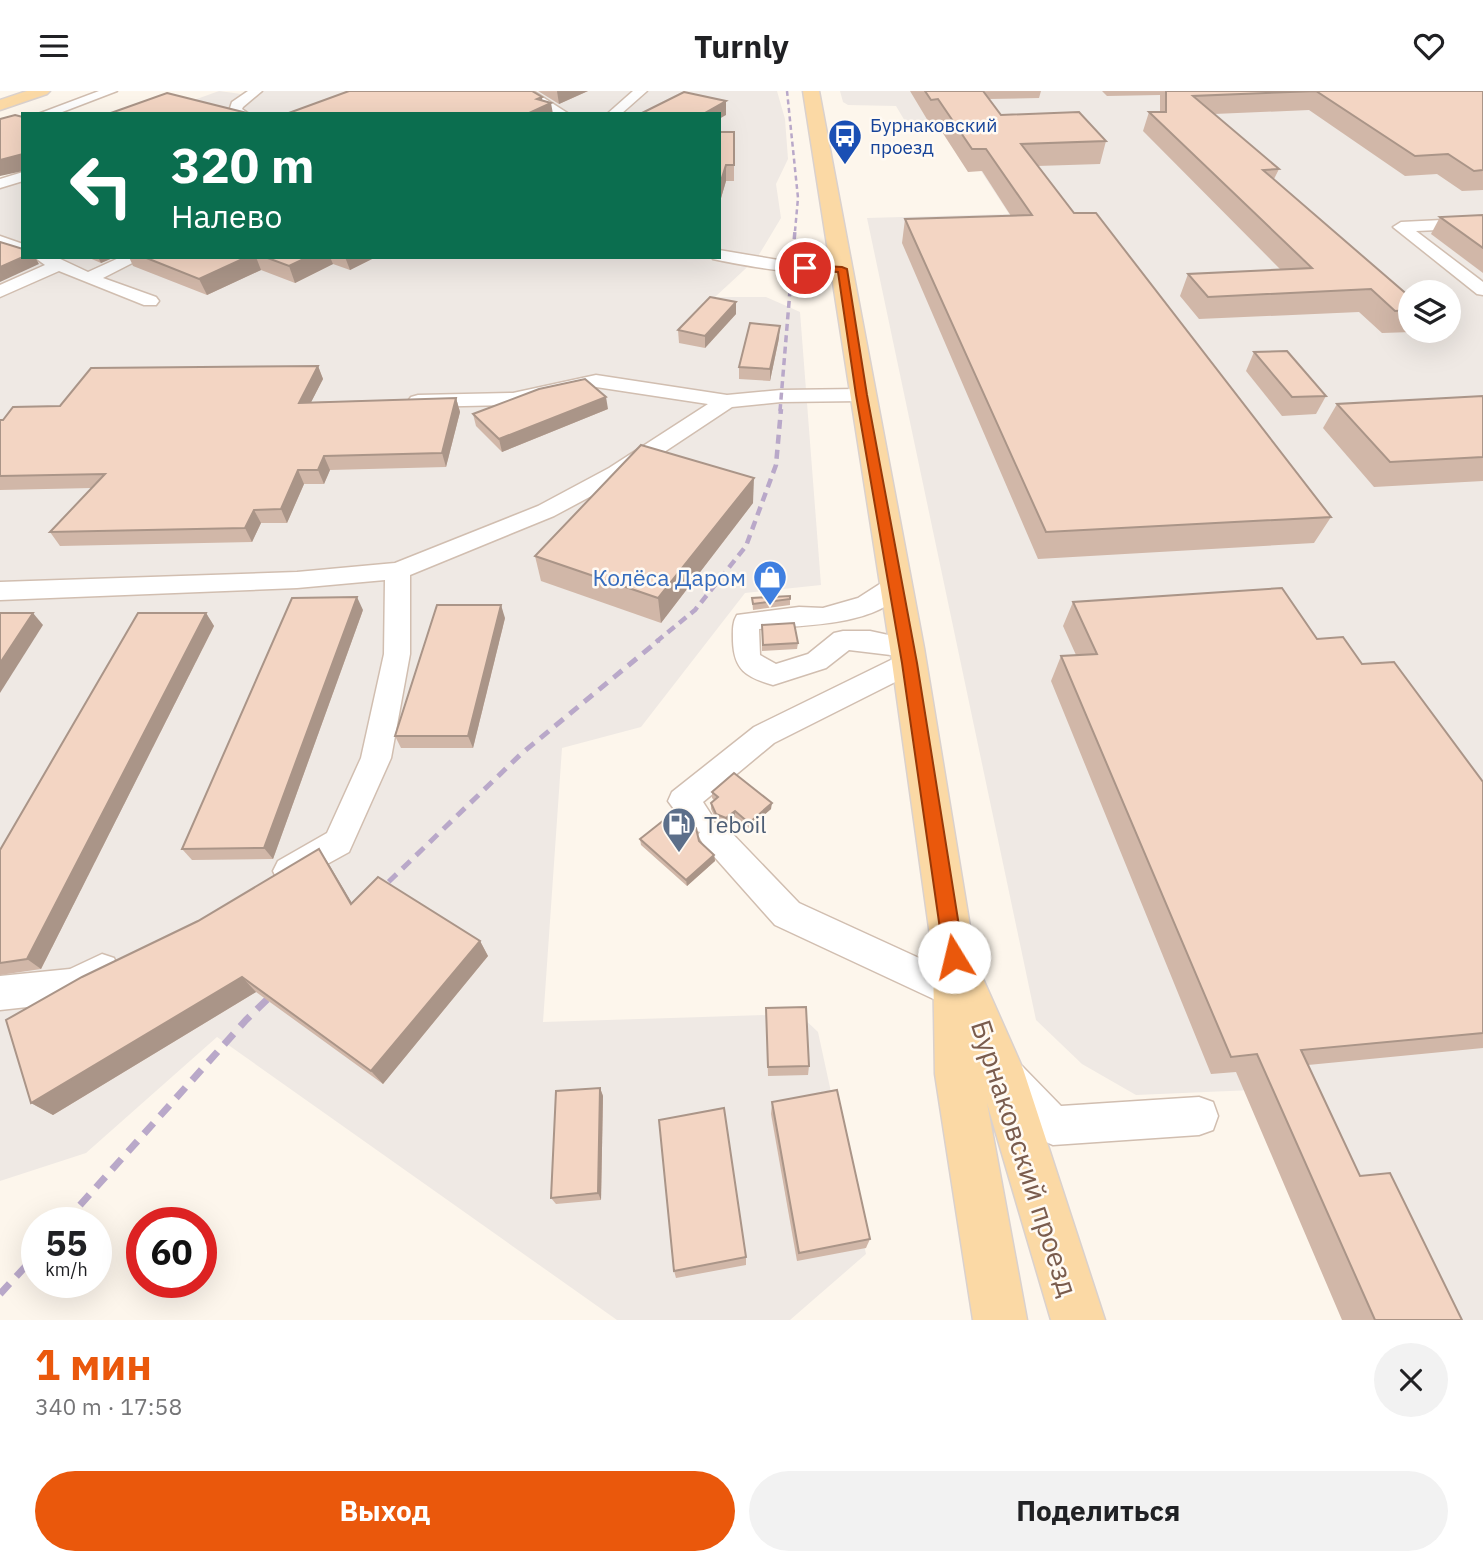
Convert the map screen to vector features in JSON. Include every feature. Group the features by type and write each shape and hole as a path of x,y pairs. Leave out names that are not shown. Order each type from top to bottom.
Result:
{"main road":[{"path":"0,102 26,91"},
{"path":"0,102 42,91"},
{"name":"Бурнаковский проезд","path":"811,91 861,395 908,656 954,975 979,1072 1078,1320"},
{"name":"Бурнаковский проезд","path":"979,1072 1000,1320"}],"lane":[{"path":"235,109 256,91"},
{"path":"524,91 560,112"},
{"path":"615,112 641,91"},
{"path":"50,112 91,98 112,97"},
{"path":"0,184 21,177"},
{"path":"0,194 21,186"},
{"path":"1483,223 1401,227 1483,290"},
{"path":"0,241 21,249"},
{"path":"721,255 790,267 842,269"},
{"path":"47,259 149,301"},
{"path":"88,278 131,259"},
{"path":"0,292 60,264"},
{"path":"403,401 513,399 596,381 727,401 781,395 861,395"},
{"path":"0,591 297,580 398,571 546,512 617,473 727,401"},
{"path":"269,883 338,842 376,758 397,654 398,571"},
{"path":"895,586 867,605 823,617 799,616 746,621 747,660 773,675 817,661 843,640 870,641 908,656"},
{"path":"908,656 764,735 683,801 787,914 954,975"},
{"path":"0,993 72,985 131,957"},
{"path":"979,1072 1053,1126 1199,1116"}],"shaded area":[{"path":"219,91 241,94 245,91 777,91 785,119 788,159 776,184 781,218 757,258 715,297 766,297 800,312 821,585 745,593 641,727 562,748 543,1022 799,1014 818,1032 866,1254 790,1320 617,1320 217,1037 86,1153 0,1181 0,189 21,182 21,259 721,259 721,112 155,112 179,96 194,100"},
{"path":"840,91 1483,91 1483,1320 1352,1320 1253,1090 1136,1095 1082,1064 1036,1020 867,218 1009,214 953,128 909,128 896,106 848,105 843,102"}],"building":[{"path":"349,91 532,91 542,97 537,99 551,103 531,112 291,112"},
{"path":"925,91 983,91 1001,115 1079,112 1106,141 1021,144 1074,213 1096,213 1331,517 1046,532 905,219 1032,215 986,149 972,149 938,99 931,100"},
{"path":"1166,91 1316,91 1193,96 1279,169 1263,170 1398,287 1398,311 1371,289 1208,297 1188,274 1312,268 1149,112 1166,112"},
{"path":"1316,91 1483,91 1483,170 1474,171 1448,154 1415,156"},
{"path":"684,92 726,101 707,112 644,112"},
{"path":"167,93 243,112 114,112"},
{"path":"15,115 21,116 21,155 0,160 0,119"},
{"path":"721,132 734,132 734,165 726,165 721,181"},
{"path":"1483,215 1483,248 1440,217"},
{"path":"0,242 21,248 21,258 0,267"},
{"path":"149,259 243,259 199,279"},
{"path":"270,259 304,259 289,266"},
{"path":"710,297 736,302 705,336 678,330"},
{"path":"750,323 780,326 770,369 739,367"},
{"path":"1287,351 1326,396 1292,397 1254,352"},
{"path":"318,366 299,403 456,398 442,453 324,456 318,470 298,470 281,509 254,510 245,528 50,532 105,474 0,476 0,420 3,420 13,407 60,406 91,368"},
{"path":"585,379 606,397 499,439 473,414 539,389"},
{"path":"1483,396 1483,457 1390,462 1337,404"},
{"path":"641,445 754,478 658,598 535,556"},
{"path":"1282,588 1317,639 1343,637 1362,664 1394,662 1483,782 1483,1033 1301,1050 1360,1176 1390,1173 1462,1320 1375,1320 1257,1054 1231,1057 1061,656 1097,654 1073,602"},
{"path":"790,596 790,599 753,604 752,598"},
{"path":"357,597 264,848 182,849 292,598"},
{"path":"437,605 501,605 468,736 395,736"},
{"path":"0,613 33,613 0,663"},
{"path":"138,613 206,613 27,959 0,963 0,850"},
{"path":"794,623 798,643 763,645 762,625"},
{"path":"734,773 772,803 749,823 735,811 726,818 716,814 711,803 718,797 712,792"},
{"name":"Teboil","path":"669,816 682,827 685,824 696,828 699,841 714,855 686,880 640,839"},
{"path":"319,849 351,904 378,877 480,941 371,1071 242,977 31,1103 6,1020 82,977 198,921"},
{"path":"806,1007 809,1066 768,1067 766,1008"},
{"path":"600,1088 598,1193 551,1198 556,1091"},
{"path":"837,1090 870,1239 799,1253 772,1102"},
{"path":"724,1108 746,1257 674,1271 659,1120"}],"railway":[{"path":"787,91 798,198 795,231"},
{"path":"780,411 795,230"},
{"path":"656,642 695,610 746,546 776,465 781,409"},
{"path":"375,895 521,754 659,640"},
{"path":"78,1207 246,1020 282,985"},
{"path":"0,1294 21,1271"}],"place":[{"name":"Бурнаковский проезд","path":"845,166"},
{"name":"Колёса Даром","path":"770,607"},
{"name":"Teboil","path":"679,854"}],"route":[{"path":"805,268 842,269 861,395 909,663 954,957"}]}
